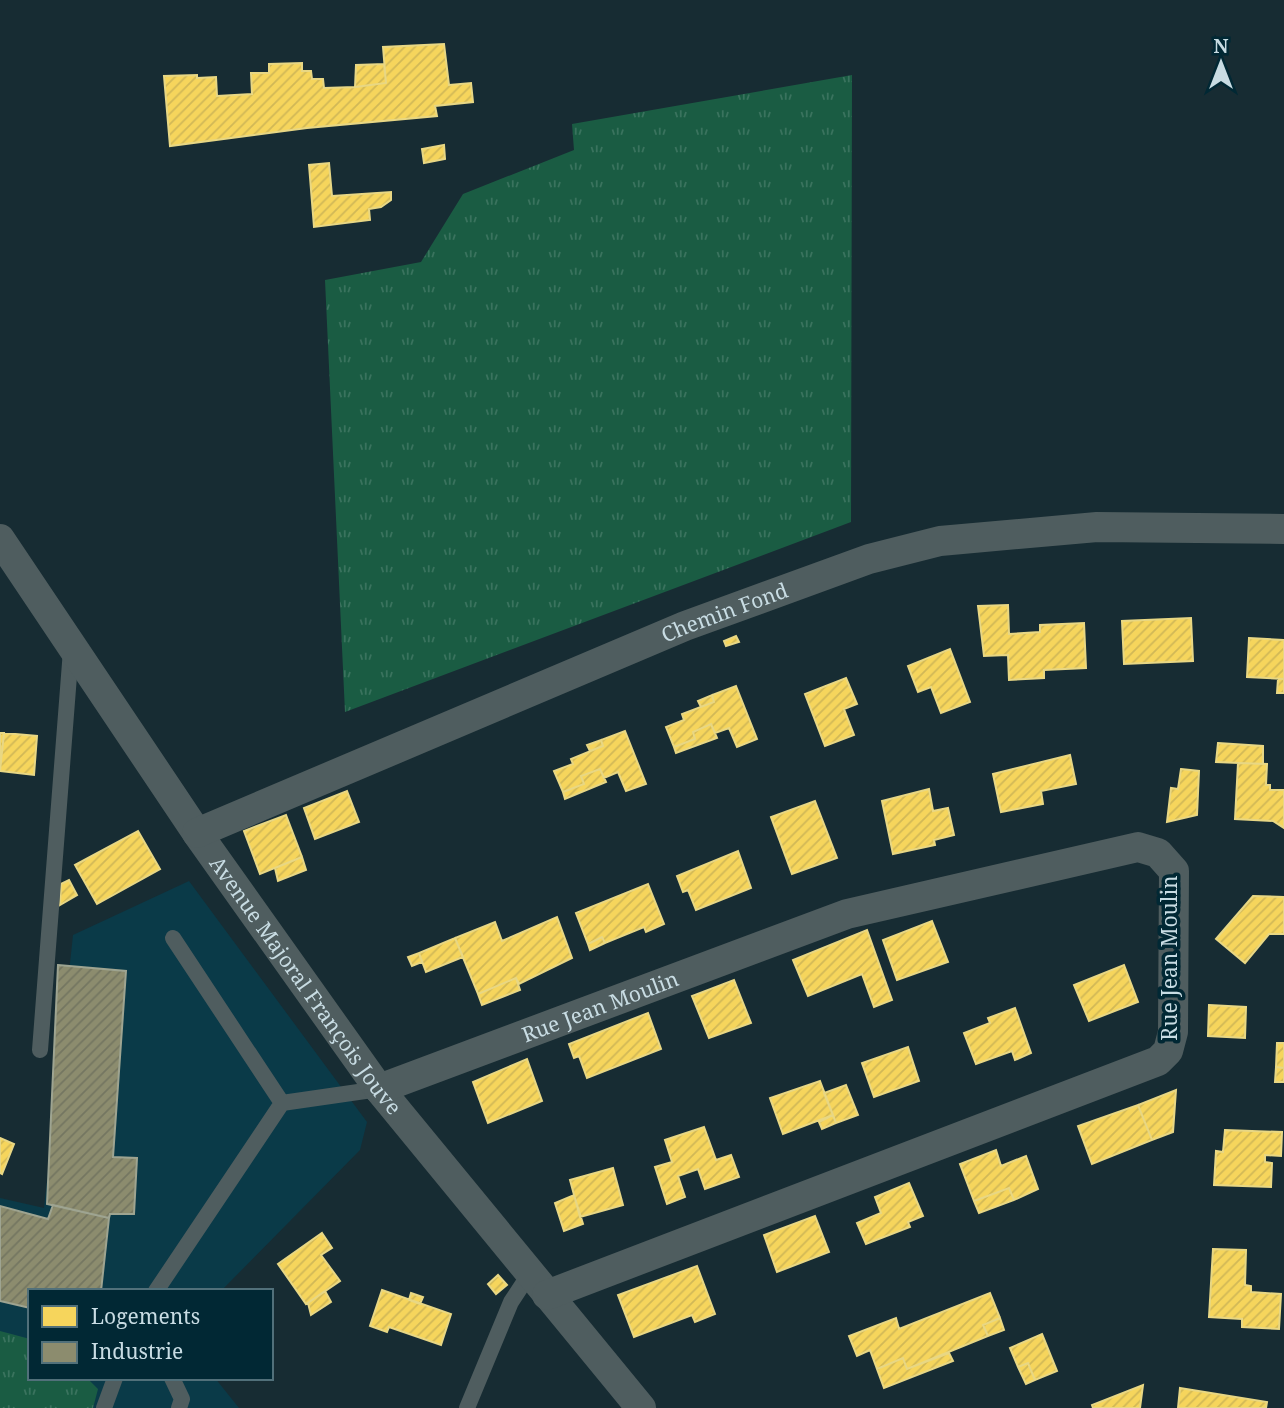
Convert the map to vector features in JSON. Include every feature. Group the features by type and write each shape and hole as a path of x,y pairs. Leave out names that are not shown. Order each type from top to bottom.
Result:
{"street":[{"name":"Chemin Fond","path":"197,833 685,626 869,559 940,541 1097,527 1284,529"},
{"name":"Avenue Majoral François Jouve","path":"0,539 197,833 379,1089 640,1408"},
{"name":"Rue Jean Moulin","path":"379,1089 847,914 1138,847 1158,853 1174,871 1173,1032 1168,1051 1158,1060 539,1284"}],"lane":[{"path":"40,1050 71,647"},
{"path":"173,939 282,1102"},
{"path":"157,1289 282,1102 379,1089"},
{"path":"467,1408 511,1302 539,1284"},
{"path":"104,1408 114,1380"},
{"path":"173,1380 181,1399 179,1408"}],"shaded area":[{"path":"189,881 367,1122 360,1150 223,1289 28,1289 28,1380 217,1380 239,1408 0,1408 0,1198 44,1208 73,935"}],"green space":[{"path":"852,75 851,522 345,712 325,280 421,262 463,194 574,150 572,124"},
{"path":"0,1331 28,1338 28,1380 89,1380 98,1389 93,1408 0,1408"}],"building: Logements":[{"path":"444,44 449,85 471,83 473,102 435,106 437,116 307,128 170,146 164,76 216,77 217,96 252,94 251,73 269,73 269,64 302,63 302,71 311,71 312,79 323,79 324,88 355,87 386,83 383,47"},
{"path":"384,64 386,83 355,87 356,65"},
{"path":"444,145 445,159 424,163 422,149"},
{"path":"329,163 332,196 391,192 391,200 381,207 369,209 370,220 314,227 309,165"},
{"path":"1008,605 1009,634 1040,632 1040,625 1084,623 1086,668 1044,670 1044,678 1009,680 1008,655 984,656 978,606"},
{"path":"1191,618 1193,661 1124,664 1122,621"},
{"path":"736,636 739,642 726,646 724,641"},
{"path":"1249,638 1284,640 1284,679 1247,677"},
{"path":"950,649 970,702 941,713 931,687 918,692 908,666"},
{"path":"846,678 857,704 844,709 854,735 825,746 805,694"},
{"path":"1278,679 1284,679 1284,693 1277,693"},
{"path":"736,686 757,739 737,747 729,728 715,733 711,724 693,732 695,739 674,747 666,727 684,720 682,714 714,702 712,695"},
{"path":"712,695 714,702 701,707 698,701"},
{"path":"711,724 717,738 676,753 674,747 695,739 693,732"},
{"path":"625,731 646,784 626,791 618,772 604,778 600,769 581,776 584,784 563,792 554,771 573,764 571,759 603,746 601,740"},
{"path":"0,733 4,733 0,771"},
{"path":"4,733 37,736 34,775 0,771"},
{"path":"601,740 603,746 590,751 587,745"},
{"path":"1218,743 1263,746 1263,764 1216,762"},
{"path":"1070,755 1076,784 1041,791 1043,804 1001,812 993,774"},
{"path":"1238,763 1267,764 1266,785 1270,785 1270,790 1284,790 1284,828 1273,821 1235,819"},
{"path":"600,769 606,782 565,799 563,792 584,784 581,776"},
{"path":"1181,769 1199,771 1197,815 1167,822 1171,788 1178,789"},
{"path":"929,789 933,811 948,808 954,835 934,840 935,845 893,854 882,801"},
{"path":"347,791 359,822 315,839 304,808"},
{"path":"815,801 837,858 792,874 771,817"},
{"path":"286,815 302,857 260,874 244,831"},
{"path":"138,831 160,869 97,904 75,865"},
{"path":"738,851 751,888 696,910 688,890 683,892 677,876"},
{"path":"302,857 306,870 278,881 275,868"},
{"path":"69,880 77,895 60,905 61,884"},
{"path":"648,884 664,924 646,932 644,927 605,943 602,937 588,944 576,913"},
{"path":"1253,896 1284,897 1284,934 1269,934 1245,963 1216,939"},
{"path":"557,917 572,958 519,984 516,978 478,994 455,938 495,922 502,941"},
{"path":"932,921 948,962 897,980 883,940"},
{"path":"867,930 892,1000 874,1007 862,974 808,996 793,960"},
{"path":"602,937 605,943 590,950 588,944"},
{"path":"455,938 463,957 426,972 419,953"},
{"path":"419,953 422,962 412,966 408,957"},
{"path":"1124,965 1138,1002 1089,1021 1074,985"},
{"path":"516,978 520,990 482,1005 478,994"},
{"path":"734,980 751,1023 709,1038 692,996"},
{"path":"1209,1005 1246,1007 1245,1038 1208,1036"},
{"path":"1015,1008 1031,1053 1015,1060 1012,1051 976,1064 964,1033 990,1023 988,1018"},
{"path":"648,1013 661,1049 587,1078 579,1056 574,1058 569,1044"},
{"path":"1277,1043 1284,1043 1284,1068 1276,1067"},
{"path":"908,1047 919,1081 874,1097 862,1063"},
{"path":"527,1059 542,1101 488,1123 473,1082"},
{"path":"1276,1067 1284,1068 1284,1082 1275,1082"},
{"path":"820,1081 833,1115 783,1134 770,1098"},
{"path":"846,1085 858,1115 836,1123 824,1093"},
{"path":"1176,1090 1173,1132 1152,1140 1138,1105"},
{"path":"1138,1105 1152,1140 1092,1164 1078,1126"},
{"path":"833,1115 836,1123 822,1129 819,1122"},
{"path":"704,1127 716,1160 731,1155 739,1177 705,1189 698,1169 678,1176 685,1197 667,1204 655,1167 672,1162 665,1140"},
{"path":"1225,1130 1282,1132 1281,1156 1265,1155 1265,1162 1272,1163 1271,1187 1214,1185 1216,1151 1223,1152"},
{"path":"0,1138 14,1144 2,1174 0,1173"},
{"path":"996,1150 1001,1166 1026,1156 1038,1189 1014,1200 1009,1188 974,1201 960,1164"},
{"path":"613,1168 623,1205 580,1217 570,1180"},
{"path":"909,1183 923,1216 908,1222 910,1227 866,1244 857,1223 881,1213 875,1197"},
{"path":"1009,1188 1014,1200 979,1213 974,1201"},
{"path":"574,1195 583,1224 564,1231 555,1203"},
{"path":"815,1216 829,1252 777,1272 764,1235"},
{"path":"322,1233 332,1248 321,1255 340,1281 306,1304 278,1264"},
{"path":"1213,1249 1246,1250 1245,1285 1251,1286 1251,1292 1281,1294 1279,1329 1242,1327 1242,1319 1209,1317"},
{"path":"697,1266 715,1314 695,1322 692,1315 634,1337 618,1295"},
{"path":"498,1275 507,1285 496,1294 488,1284"},
{"path":"382,1290 451,1314 441,1345 389,1327 387,1332 370,1326"},
{"path":"325,1291 331,1302 311,1315 308,1303"},
{"path":"411,1293 423,1297 420,1304 409,1300"},
{"path":"990,1293 1000,1318 983,1325 988,1336 907,1369 903,1358 877,1369 870,1350 857,1356 849,1336 896,1318 899,1329"},
{"path":"1000,1318 1004,1330 988,1336 983,1325"},
{"path":"1042,1334 1057,1371 1035,1380 1028,1363 1018,1367 1010,1348"},
{"path":"949,1353 953,1361 884,1388 877,1369 903,1358 907,1369"},
{"path":"1028,1363 1035,1380 1026,1384 1018,1367"},
{"path":"1143,1385 1140,1408 1093,1408 1092,1405"},
{"path":"1180,1388 1267,1402 1266,1408 1178,1408"}],"building: Industrie":[{"path":"58,965 126,971 113,1157 137,1158 134,1214 110,1214 109,1218 47,1204"},
{"path":"53,1205 109,1218 101,1289 28,1289 28,1308 0,1301 0,1206 48,1219"}]}
